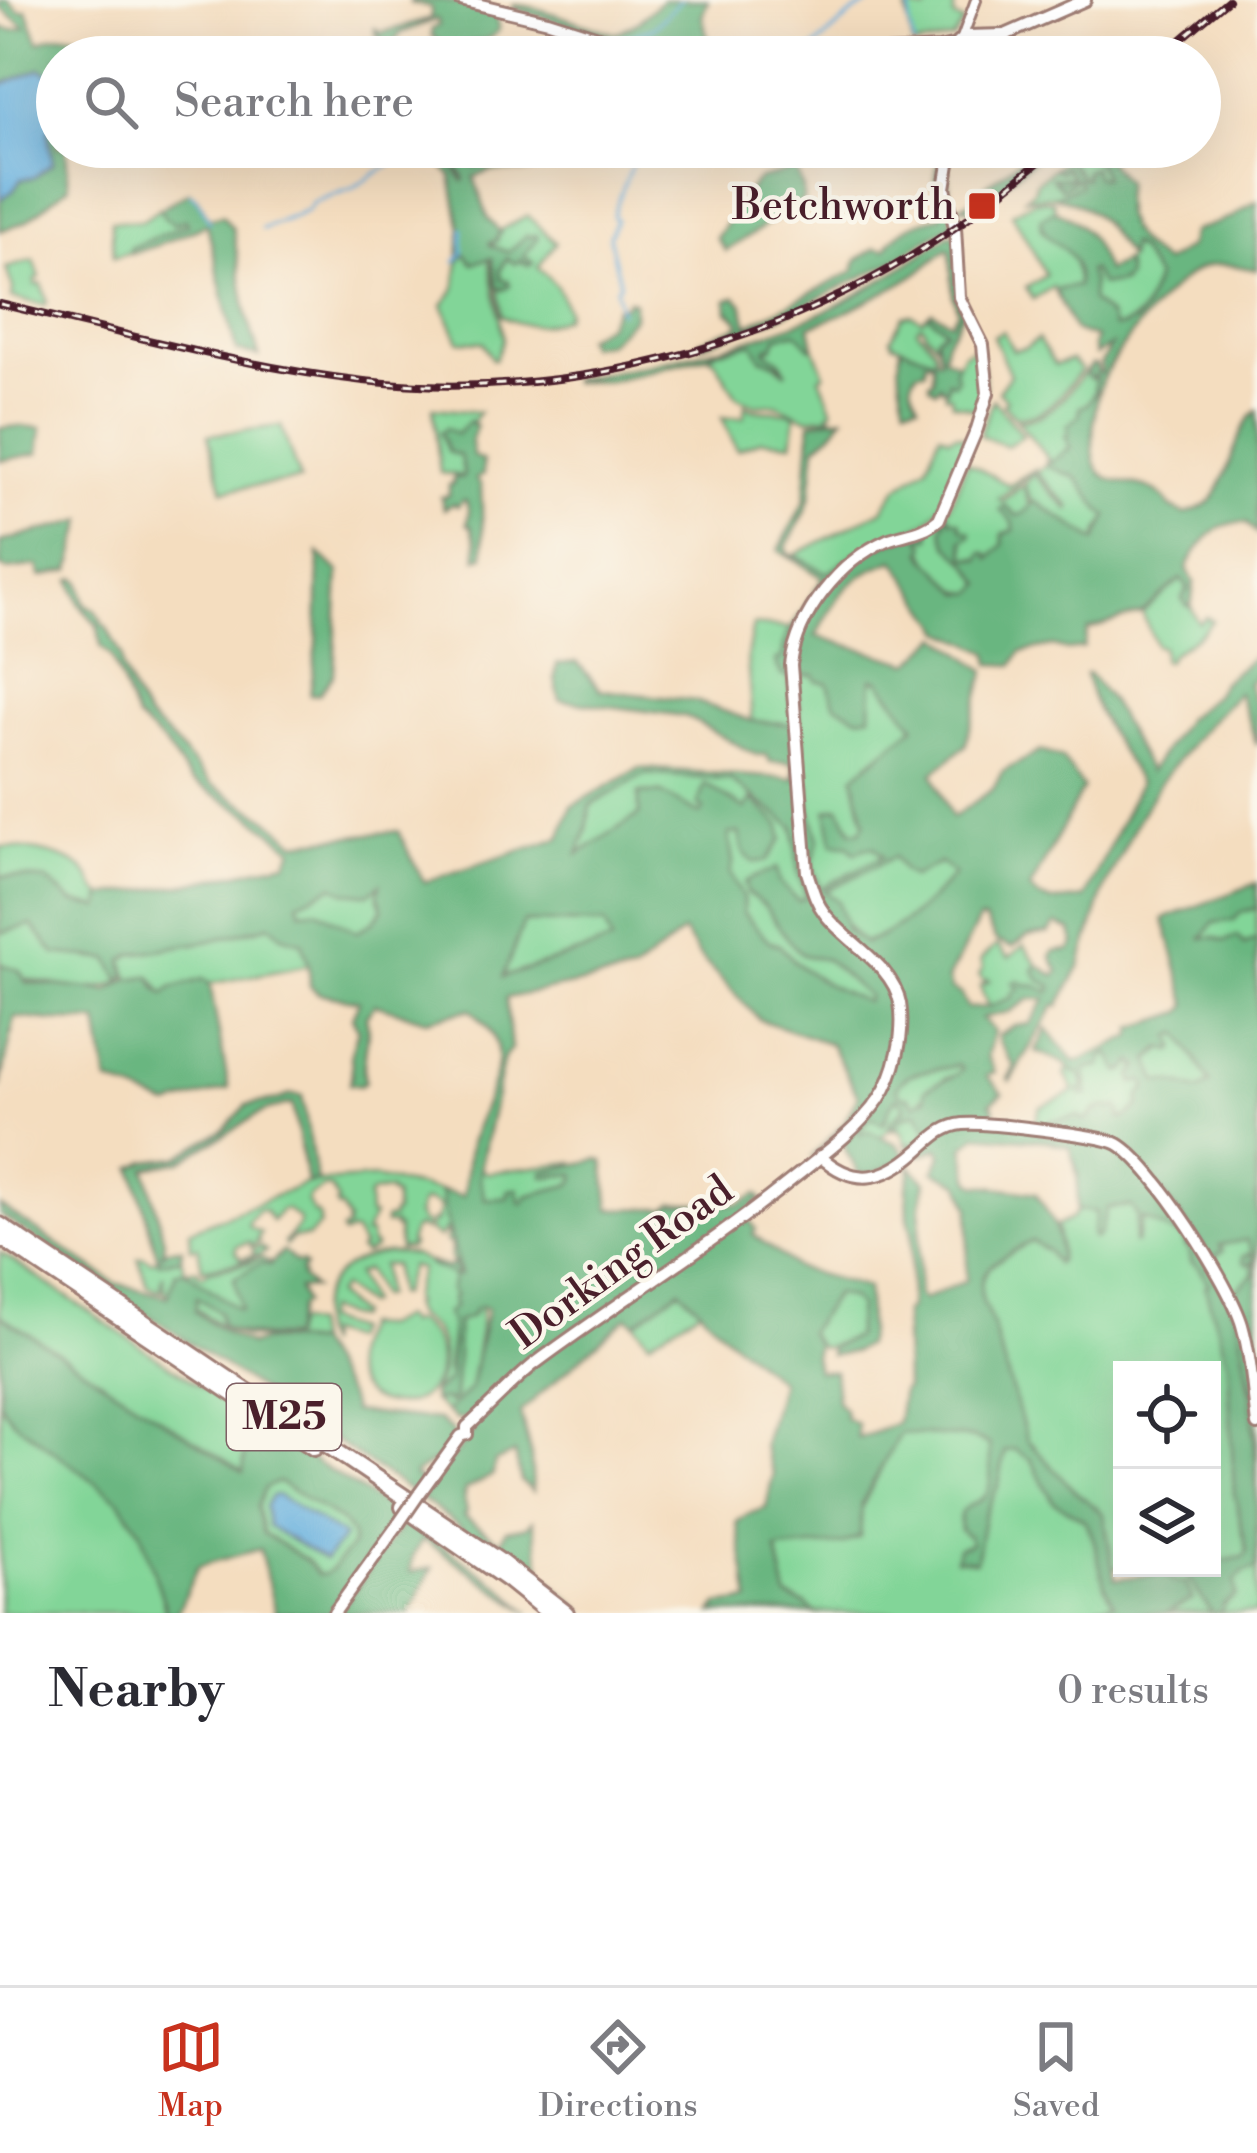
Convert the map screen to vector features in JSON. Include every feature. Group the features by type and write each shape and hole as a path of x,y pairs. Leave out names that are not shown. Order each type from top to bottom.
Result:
{"highway":[{"name":"M25","path":"0,1225 498,1560 566,1613"},
{"name":"M25","path":"0,1238 404,1508 549,1613"}],"main road":[{"path":"460,0 595,36"},
{"path":"1002,36 1085,0"},
{"name":"Dorking Road","path":"339,1611 464,1431 534,1365 744,1217 820,1156 883,1093 896,1061 900,1001 894,985 815,897 807,872 791,664 802,624 845,568 875,546 936,523 988,393 983,345 959,297 955,225 945,188 948,168"},
{"path":"820,1156 837,1170 862,1178 878,1175 913,1156 940,1132 959,1125 1084,1136 1119,1145 1168,1196 1234,1305 1250,1358 1257,1425"},
{"path":"836,1142 832,1157 837,1170"}],"street":[{"path":"972,36 976,0"}],"green space":[{"path":"0,0 8,0 20,11 27,10 37,36 36,71 0,85 1,27 26,27 0,8"},
{"path":"440,0 494,10 499,30 493,36 432,36 432,29 439,25 437,19 399,36 376,36 375,29 381,33 431,17 431,7 410,3"},
{"path":"662,0 708,0 702,16 707,36 602,36 513,8 514,4 536,8 615,34"},
{"path":"929,0 954,0 954,18 964,23 955,36 911,36 907,11 926,11"},
{"path":"46,168 68,168 69,186 27,221 0,231 0,199 22,179 33,178"},
{"path":"444,168 454,168 463,181 457,168 490,168 474,177 488,218 501,233 490,245 508,252 527,235 538,238 524,256 533,263 529,266 507,258 500,271 502,280 510,285 506,289 497,288 492,258 472,263 465,254 459,257 461,230 451,175"},
{"path":"490,168 540,169 527,172"},
{"path":"937,168 948,168 952,224 887,265 777,318 702,345 700,341 741,325 728,311 727,300 736,297 743,305 748,325 854,271 857,260 876,248 886,249 910,226 943,216 935,183"},
{"path":"1009,168 1024,168 970,211 960,206"},
{"path":"1054,168 1102,168 1105,177 1054,196 1025,198"},
{"path":"1066,168 1074,168 1085,178 1085,171 1093,168 1104,177 1100,168 1113,168 1125,182 1124,208 1130,229 1164,263 1189,246 1194,231 1231,218 1257,201 1257,270 1223,265 1202,268 1161,300 1103,379 1093,444 1100,472 1152,490 1185,514 1211,501 1244,427 1257,411 1257,534 1247,523 1237,523 1218,529 1203,542 1187,569 1194,582 1191,607 1182,598 1188,588 1181,579 1142,613 1088,630 1084,648 1053,646 1021,652 1013,665 991,664 989,652 944,631 895,560 866,572 846,588 816,636 911,663 940,636 986,671 965,746 933,773 952,818 993,789 1002,772 1041,751 1062,758 1083,788 1030,889 1055,901 1085,898 1139,783 1101,718 1085,674 1110,700 1149,772 1185,719 1257,654 1257,676 1248,683 1257,706 1257,745 1238,693 1159,784 1105,887 1080,967 1010,1081 1014,1066 998,1036 1014,1026 1030,1024 1046,999 1030,999 1009,1012 982,1018 994,1031 987,1056 995,1072 987,1076 1003,1093 990,1103 995,1119 1013,1116 1040,1124 1040,1133 1119,1147 1173,1208 1192,1239 1185,1245 1183,1238 1142,1218 1134,1243 1137,1215 1131,1206 1107,1208 1094,1239 1096,1212 1077,1210 1078,1172 1069,1147 977,1135 964,1147 971,1180 1036,1193 1057,1234 1058,1262 1032,1241 994,1263 982,1279 983,1302 1027,1440 1104,1514 1115,1579 1169,1577 1185,1583 1193,1599 1166,1613 1066,1613 1114,1603 1086,1521 1053,1501 1031,1460 1014,1449 1005,1451 999,1484 984,1516 976,1561 956,1559 958,1548 971,1543 960,1530 961,1514 988,1490 989,1444 973,1438 900,1433 862,1503 860,1537 843,1544 777,1550 787,1597 816,1613 712,1613 718,1605 750,1601 737,1522 766,1508 773,1474 763,1445 780,1381 680,1289 635,1323 627,1317 520,1412 531,1456 533,1491 521,1482 515,1453 495,1462 493,1475 465,1490 464,1516 501,1542 506,1530 528,1526 533,1520 542,1573 583,1612 578,1613 420,1498 474,1430 470,1419 456,1420 446,1412 470,1389 487,1309 475,1309 457,1322 454,1399 433,1401 432,1393 449,1380 451,1329 446,1314 454,1307 455,1295 450,1290 454,1276 429,1262 449,1268 453,1262 460,1275 441,1191 463,1196 471,1140 498,1057 486,1025 471,1009 426,1020 375,1004 366,1016 365,1081 360,1086 349,1084 358,1029 352,1017 359,1001 318,993 310,986 302,942 282,936 270,925 132,954 123,960 126,976 121,981 109,959 55,954 32,925 0,933 0,876 47,880 73,902 100,908 103,896 189,884 286,862 293,849 250,815 190,780 164,744 136,719 111,656 101,647 98,626 80,605 71,580 80,581 85,603 108,630 147,718 211,784 296,842 398,831 424,882 560,838 572,806 640,768 795,779 794,765 770,762 767,755 756,755 685,716 560,700 557,664 577,662 601,690 695,701 752,721 793,724 798,779 808,782 819,839 812,864 821,888 883,856 874,847 855,853 848,845 833,844 827,810 839,807 852,831 860,831 865,823 854,776 915,726 879,680 872,679 871,715 858,717 834,703 828,683 814,675 782,676 775,661 782,658 786,636 823,578 779,550 805,500 811,422 844,416 816,446 811,496 786,547 828,573 858,552 930,529 930,538 921,537 926,557 962,593 974,593 983,584 948,545 942,518 947,513 970,531 971,536 963,540 966,557 980,559 987,553 990,559 1003,545 1003,535 1014,530 1013,522 1000,510 1005,505 1017,516 1034,501 1096,541 1108,516 1077,478 1045,465 1071,448 1065,436 1067,426 1096,391 1096,378 1086,375 1091,365 1101,373 1111,346 1095,355 1096,338 1072,327 1055,290 1077,286 1076,270 1067,252 1043,229 1041,218 1055,210 1075,221 1093,242 1106,271 1124,262 1127,277 1120,283 1101,285 1088,271 1091,301 1109,316 1113,327 1135,322 1156,278 1138,250 1130,244 1128,258 1089,211 1054,196 1080,185 1078,179 1061,188 1052,178 1072,178","holes":["646,774 730,780 794,827 806,897 798,901 780,883 777,868 745,882 747,893 764,905 803,955 827,960 868,997 866,1002 802,968 743,913 743,898 730,873 729,834 739,833 743,852 753,862 767,861 782,839 780,825 752,799 745,809 705,784 698,804 704,809 700,814 661,793 639,793 639,815 578,854 591,805","894,857 912,877 940,863 954,874 914,914 865,943 846,930 838,901 825,891","380,884 383,909 357,932 317,910 301,911 298,902 334,886 369,894","979,920 985,920 996,941 1012,947 1028,936 1049,933 1056,924 1071,930 1074,944 1070,950 1054,951 1051,956 1059,971 1056,976 1038,965 1034,970 1052,986 1050,992 1019,980 1013,983 1019,989 1012,993 1013,998 967,1008 948,979","524,922 604,924 612,942 503,977","683,932 760,1020 831,1044 858,1096 844,1123 811,1158 867,1110 844,1141 859,1174 874,1173 902,1160 905,1154 897,1144 859,1131 871,1117 883,1124 896,1098 904,1110 889,1128 917,1112 926,1136 906,1144 909,1149 917,1154 939,1148 942,1154 934,1171 961,1184 970,1208 966,1280 923,1300 918,1295 926,1182 908,1163 912,1233 909,1309 904,1312 905,1389 897,1422 877,1432 857,1438 857,1424 845,1418 837,1401 834,1371 817,1371 817,1345 808,1332 835,1294 858,1306 855,1337 829,1348 830,1355 865,1345 867,1288 796,1268 753,1234 756,1229 744,1213 762,1199 757,1194 739,1204 610,1209 604,1161 599,1159 543,1172 544,1177 575,1174 576,1179 570,1185 527,1196 524,1203 518,1189 508,1190 508,1198 485,1199 481,1164 504,1058 511,1049 506,998 633,973","958,1065 962,1069 929,1087 926,1098 915,1104 900,1095 897,1087 908,1076 923,1071"]},
{"path":"796,170 803,201 726,251 716,238 754,184"},
{"path":"189,192 209,219 222,215 233,229 259,356 236,351 207,224 131,253 130,248 188,224 185,220 174,224 159,209"},
{"path":"1053,201 1055,210 1041,218 1042,230 1072,255 1078,283 1077,287 1053,287 1033,299 1026,288 1046,275 1012,213"},
{"path":"159,209 173,223 185,219 189,224 114,257 111,221 142,221"},
{"path":"528,216 556,243 538,267 557,286 567,310 565,317 550,323 517,323 502,316 500,271 508,257 532,262 524,257 531,237 508,252 489,242 497,241 500,230"},
{"path":"955,235 964,311 943,356 958,363 957,378 954,383 948,381 947,388 940,384 936,390 929,382 933,362 926,361 925,370 917,371 911,384 919,403 906,405 901,347 940,359 936,336 946,329 928,315 932,311 951,322 958,311 947,249 900,284 810,326 814,347 796,332 778,336 766,351 780,360 787,373 777,363 761,358 753,343 610,381 572,382 699,353 793,324 855,296"},
{"path":"1128,243 1156,278 1139,315 1117,328 1091,302 1088,272 1101,285 1123,283"},
{"path":"465,254 473,263 489,258 503,339 495,359 483,342 459,341 443,305 452,294"},
{"path":"34,260 40,277 36,285 42,284 45,305 12,298 6,268"},
{"path":"634,302 634,317 607,343 588,345 585,337 607,324 616,307"},
{"path":"932,311 951,323 935,342 923,326 917,329 934,348 936,360 893,343 891,338 903,316 911,314 922,320"},
{"path":"1003,331 1013,350 1038,339 1055,365 1071,360 1081,370 1044,410 1013,415 1003,404 1007,400 998,391 1010,375 993,336"},
{"path":"797,332 814,347 825,374 820,377 832,416 807,418 776,404 757,405 742,399 708,356 719,349 753,343 786,373 765,351 778,336"},
{"path":"979,346 985,387 977,410 952,403 945,388 963,353"},
{"path":"1088,368 1094,378 1092,397 1075,425 1071,447 1051,462 1016,419 1048,411"},
{"path":"993,399 1023,436 1007,446 980,433"},
{"path":"745,405 796,415 792,443 761,440 737,450 722,418 744,417"},
{"path":"433,408 479,412 457,434 464,476 440,473"},
{"path":"469,421 476,427 473,456 483,461 483,475 476,479 481,485 484,556 477,558 466,501 444,509 441,497 449,495 454,476 464,475 460,456 448,452 440,432 446,428 457,434"},
{"path":"281,426 300,480 223,490 208,435"},
{"path":"0,428 42,428 39,453 0,461"},
{"path":"940,433 969,439 947,494 927,522 858,552 828,574 795,555 883,509 897,488 927,466"},
{"path":"967,462 1009,485 1037,468 999,499 1003,501 1023,485 1030,506 1014,530 1003,534 1003,545 989,559 966,557 962,529 947,513"},
{"path":"1045,465 1077,478 1109,517 1096,541 1033,503 1024,485 1034,474 1070,507 1037,473"},
{"path":"942,518 949,545 983,584 974,593 947,581 927,556 921,537 930,537 930,529"},
{"path":"84,520 71,570 41,577 38,566 0,567 0,542"},
{"path":"319,553 339,572 334,674 319,694 310,695 317,644"},
{"path":"1183,576 1194,582 1191,607 1199,623 1207,617 1212,621 1162,661 1162,647 1156,646 1142,613"},
{"path":"753,625 790,628 782,658 789,676 793,724 752,721 747,657"},
{"path":"814,675 828,683 879,680 915,727 854,776 865,824 864,848 874,847 884,856 820,889 812,864 819,839 804,781 797,676"},
{"path":"646,774 730,780 794,827 806,898 799,901 780,883 777,869 747,893 764,905 803,955 827,960 868,997 865,1003 802,968 743,913 743,898 730,873 728,834 739,832 752,800 746,809 704,809 700,814 661,793 639,793 639,815 576,856 591,805"},
{"path":"0,847 46,853 79,866 103,896 100,908 73,902 47,880 0,876"},
{"path":"894,856 903,871 940,863 954,874 902,924 864,943 846,926 824,891"},
{"path":"382,882 383,908 374,921 356,932 317,910 301,911 297,902 334,886"},
{"path":"1257,883 1257,908 1241,912 1234,920 1214,923 1202,938 1224,941 1238,936 1244,945 1257,939 1257,1407 1230,1294 1253,1275 1254,1260 1249,1265 1243,1257 1253,1255 1247,1240 1220,1245 1223,1251 1214,1257 1218,1267 1131,1152 1049,1128 1050,1121 1078,1116 1087,1120 1104,1108 1118,1107 1120,1118 1125,1119 1139,1107 1147,1084 1134,1083 1132,1076 1139,1067 1133,1061 1120,1072 1110,1053 1102,1057 1100,1067 1086,1069 1088,1095 1081,1095 1078,1091 1085,1087 1080,1073 1036,1051 1047,1029 1074,1061 1080,1061 1133,1036 1134,1028 1183,1012 1188,1006 1164,919","holes":["1180,1033 1210,1083 1199,1091 1158,1082 1149,1060 1162,1048 1173,1051 1172,1036"]},
{"path":"1257,908 1257,939 1237,944 1202,938 1213,923 1233,920"},
{"path":"524,922 604,924 613,943 501,978"},
{"path":"32,925 89,958 110,959 121,981 99,988 74,988 25,979 19,970 0,964 0,933"},
{"path":"270,925 282,936 302,941 309,965 210,984 203,979 164,994 150,976 129,979 123,960 132,954"},
{"path":"997,945 1009,958 1024,945 1038,965 1034,970 1052,987 1050,992 1023,984 1013,997 988,1007 980,986 990,981 979,975 981,960"},
{"path":"0,964 19,970 26,982 108,991 129,979 150,976 164,994 204,979 210,984 229,1089 169,1106 108,1082 98,1022 15,1017 0,1089"},
{"path":"1180,1033 1211,1083 1199,1091 1158,1082 1149,1060"},
{"path":"1110,1053 1127,1070 1132,1061 1147,1084 1139,1107 1125,1119 1113,1110 1096,1109 1087,1120 1078,1116 1048,1125 1035,1123 1040,1107 1074,1092 1065,1074 1069,1067 1079,1073"},
{"path":"1257,1058 1257,1613 1127,1613 1115,1604 1066,1613 816,1613 787,1597 777,1549 843,1544 899,1433 973,1438 1004,1450 1034,1446 1027,1440 983,1302 982,1279 994,1263 1032,1241 1048,1251 1055,1263 1056,1226 1077,1210 1072,1153 1133,1141"},
{"path":"958,1065 962,1069 958,1075 945,1078 915,1105 896,1087 916,1073"},
{"path":"302,1096 317,1182 307,1183 292,1104 254,1117 181,1161 146,1168 164,1240 162,1254 166,1249 182,1248 181,1258 159,1263 133,1168 178,1157 225,1129 247,1105"},
{"path":"896,1098 905,1104 889,1123 916,1111 927,1136 906,1144 901,1130 889,1129 881,1137 868,1131 860,1134 871,1117 884,1124"},
{"path":"574,1162 544,1171 545,1177 575,1174 577,1179 570,1185 527,1196 524,1203 520,1203 518,1190 509,1198 485,1199 481,1168 486,1173"},
{"path":"374,1178 441,1191 460,1276 445,1230 439,1238 429,1231 440,1209 436,1204 421,1203 417,1216 427,1224 425,1230 413,1230 410,1248 399,1249 397,1228 385,1224 395,1213 394,1195 389,1191 368,1197 369,1215 373,1216 365,1234 370,1234 375,1248 364,1254 355,1233 343,1235 348,1222 331,1188 326,1187 307,1201 320,1219 308,1237 292,1238 286,1245 299,1219 286,1209 272,1221 264,1210 258,1210 248,1222 261,1233 259,1241 251,1247 249,1242 237,1246 235,1251 241,1259 254,1255 253,1250 260,1246 266,1251 246,1261 202,1269 198,1247 191,1248 190,1230 307,1183"},
{"path":"0,1206 115,1283 168,1297 176,1272 185,1271 239,1310 234,1278 261,1263 270,1265 283,1251 305,1266 301,1278 313,1288 298,1289 304,1303 291,1337 255,1336 229,1329 221,1325 219,1312 197,1297 195,1311 250,1345 315,1343 352,1412 439,1420 454,1437 438,1462 415,1474 422,1485 415,1495 0,1215"},
{"path":"1194,1242 1223,1288 1236,1316 1248,1378 1257,1568 1235,1581 1236,1596 1223,1605 1221,1613 1212,1613 1187,1577 1221,1577 1221,1561 1244,1557 1247,1551 1234,1493 1228,1363 1205,1287 1208,1284 1186,1247"},
{"path":"0,1252 248,1418 245,1473 0,1315"},
{"path":"401,1253 454,1276 449,1381 432,1393 442,1350 434,1330 415,1316 411,1305 420,1269 410,1266 400,1295 396,1295 393,1265 382,1265 384,1296 379,1297 366,1270 356,1274 369,1303 365,1305 341,1287 335,1295 358,1315 355,1319 326,1310 323,1320 353,1330 349,1340 325,1333 324,1346 319,1326 324,1292 334,1278 363,1259"},
{"path":"138,1258 159,1262 181,1258 185,1270 204,1275 261,1258 271,1263 239,1294 239,1310 185,1271 176,1272 169,1294 163,1274 161,1291 148,1286"},
{"path":"680,1288 700,1309 649,1341 635,1323"},
{"path":"835,1294 858,1306 855,1337 823,1348 808,1332"},
{"path":"196,1296 219,1312 230,1330 276,1338 295,1327 295,1321 312,1325 315,1343 244,1337 227,1330 195,1308"},
{"path":"481,1307 470,1389 446,1412 433,1401 445,1400 453,1387 457,1322"},
{"path":"0,1315 243,1472 248,1418 398,1515 330,1613 275,1613 260,1549 198,1566 177,1613 167,1613 140,1530 118,1499 13,1421 0,1402","holes":["278,1482 341,1521 352,1535 352,1546 334,1567 318,1575 307,1561 263,1533 257,1507 265,1488"]},
{"path":"402,1317 429,1332 439,1359 435,1380 425,1395 392,1404 375,1400 361,1389 352,1373 352,1352 362,1326 382,1327"},
{"path":"0,1382 135,1493 166,1613 0,1613"},
{"path":"278,1482 341,1521 352,1535 352,1547 325,1574 318,1575 307,1561 263,1533 257,1507 265,1488"},
{"path":"405,1520 501,1586 530,1613 423,1539 410,1572 432,1568 410,1613 343,1613 340,1610"}],"water":[{"path":"36,71 36,168 46,168 33,178 21,179 0,199 0,85"},
{"path":"277,1495 344,1537 325,1560 268,1526 265,1506"}],"waterway":[{"path":"629,36 653,28 681,0"},
{"path":"828,36 855,12 878,0"},
{"path":"910,26 911,0"},
{"path":"911,29 912,36"},
{"path":"262,229 307,211 313,202 353,188 385,168"},
{"path":"620,312 616,288 620,283 609,236 631,168"},
{"path":"190,193 210,222"},
{"path":"456,261 463,253 463,229"}],"railway":[{"path":"1185,36 1228,0"},
{"path":"0,304 226,358 364,381 439,385 588,375 733,339 803,312 871,279 951,230 1031,168"}],"place":[{"name":"Betchworth","path":"982,206"}]}
